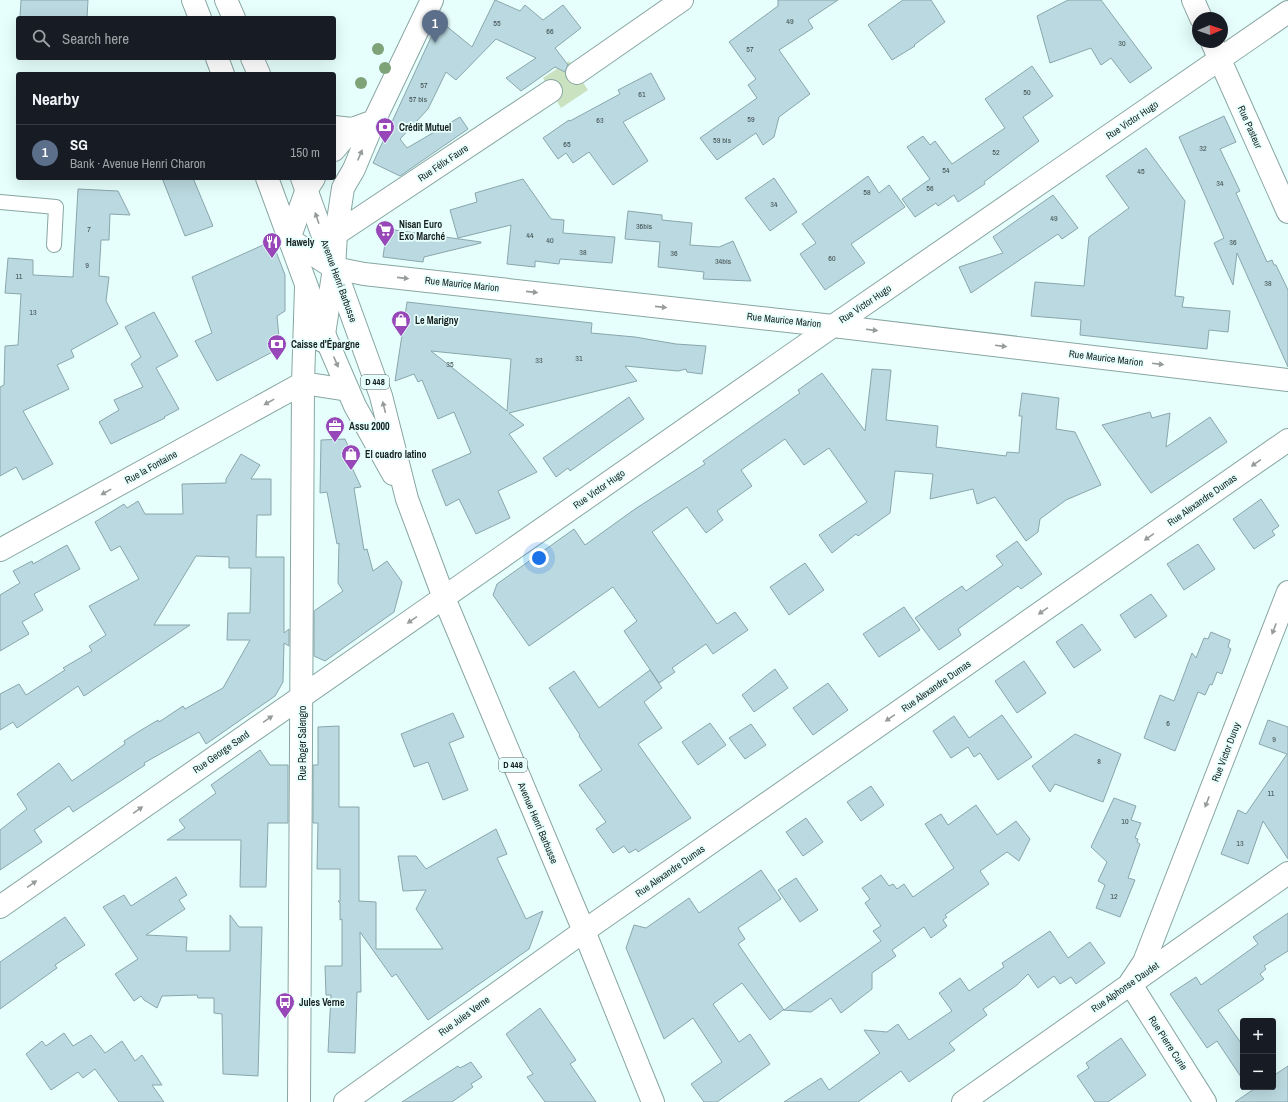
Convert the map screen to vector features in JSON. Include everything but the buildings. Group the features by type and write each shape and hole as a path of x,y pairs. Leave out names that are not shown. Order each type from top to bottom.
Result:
{"street":[{"path":"193,0 199,16"},
{"path":"226,0 233,16"},
{"path":"289,240 304,181 343,188 354,169 374,121 432,0"},
{"path":"577,73 682,0"},
{"path":"1193,0 1198,12"},
{"name":"Rue Victor Hugo","path":"444,598 833,326 1216,51 1288,12"},
{"name":"Rue Pasteur","path":"1216,51 1288,212"},
{"path":"218,60 222,72"},
{"path":"253,60 258,72"},
{"name":"Rue Félix Faure","path":"336,234 550,91"},
{"path":"336,145 343,128 374,121"},
{"name":"Avenue Henri Barbusse","path":"268,180 325,336 348,390 407,499"},
{"name":"Avenue Henri Barbusse","path":"304,181 381,396 407,499 444,598 584,930 654,1102"},
{"name":"Rue Roger Salengro","path":"303,384 325,336 334,268 336,234 343,188"},
{"name":"Rue Maurice Marion","path":"289,240 334,268 379,275 833,326 1288,380"},
{"name":"Rue Roger Salengro","path":"299,1102 303,695 303,384 306,286"},
{"path":"303,384 348,390"},
{"name":"Rue la Fontaine","path":"0,550 303,384"},
{"name":"Rue Alexandre Dumas","path":"584,930 1288,440"},
{"name":"Rue Victor Duruy","path":"1130,983 1144,962 1288,592"},
{"name":"Rue George Sand","path":"0,907 444,598"},
{"name":"Rue Alphonse Daudet","path":"963,1102 1288,873"},
{"name":"Rue Victor Duruy","path":"1164,912 1164,933 1177,950"},
{"name":"Rue Jules Verne","path":"345,1102 584,930"},
{"name":"Rue Pierre Curie","path":"1130,983 1205,1102"}],"lane":[{"path":"0,202 56,207 54,244"}],"green space":[{"path":"569,61 588,90 561,108 543,78"}],"place":[{"name":"SG","path":"435,43"},
{"name":"Crédit Mutuel","path":"385,144"},
{"name":"Nisan Euro Exo Marché","path":"385,247"},
{"name":"Hawely","path":"272,259"},
{"name":"Le Marigny","path":"401,337"},
{"name":"Caisse d'Épargne","path":"277,361"},
{"name":"Assu 2000","path":"335,443"},
{"name":"El cuadro latino","path":"351,471"},
{"name":"Jules Verne","path":"285,1019"}]}
